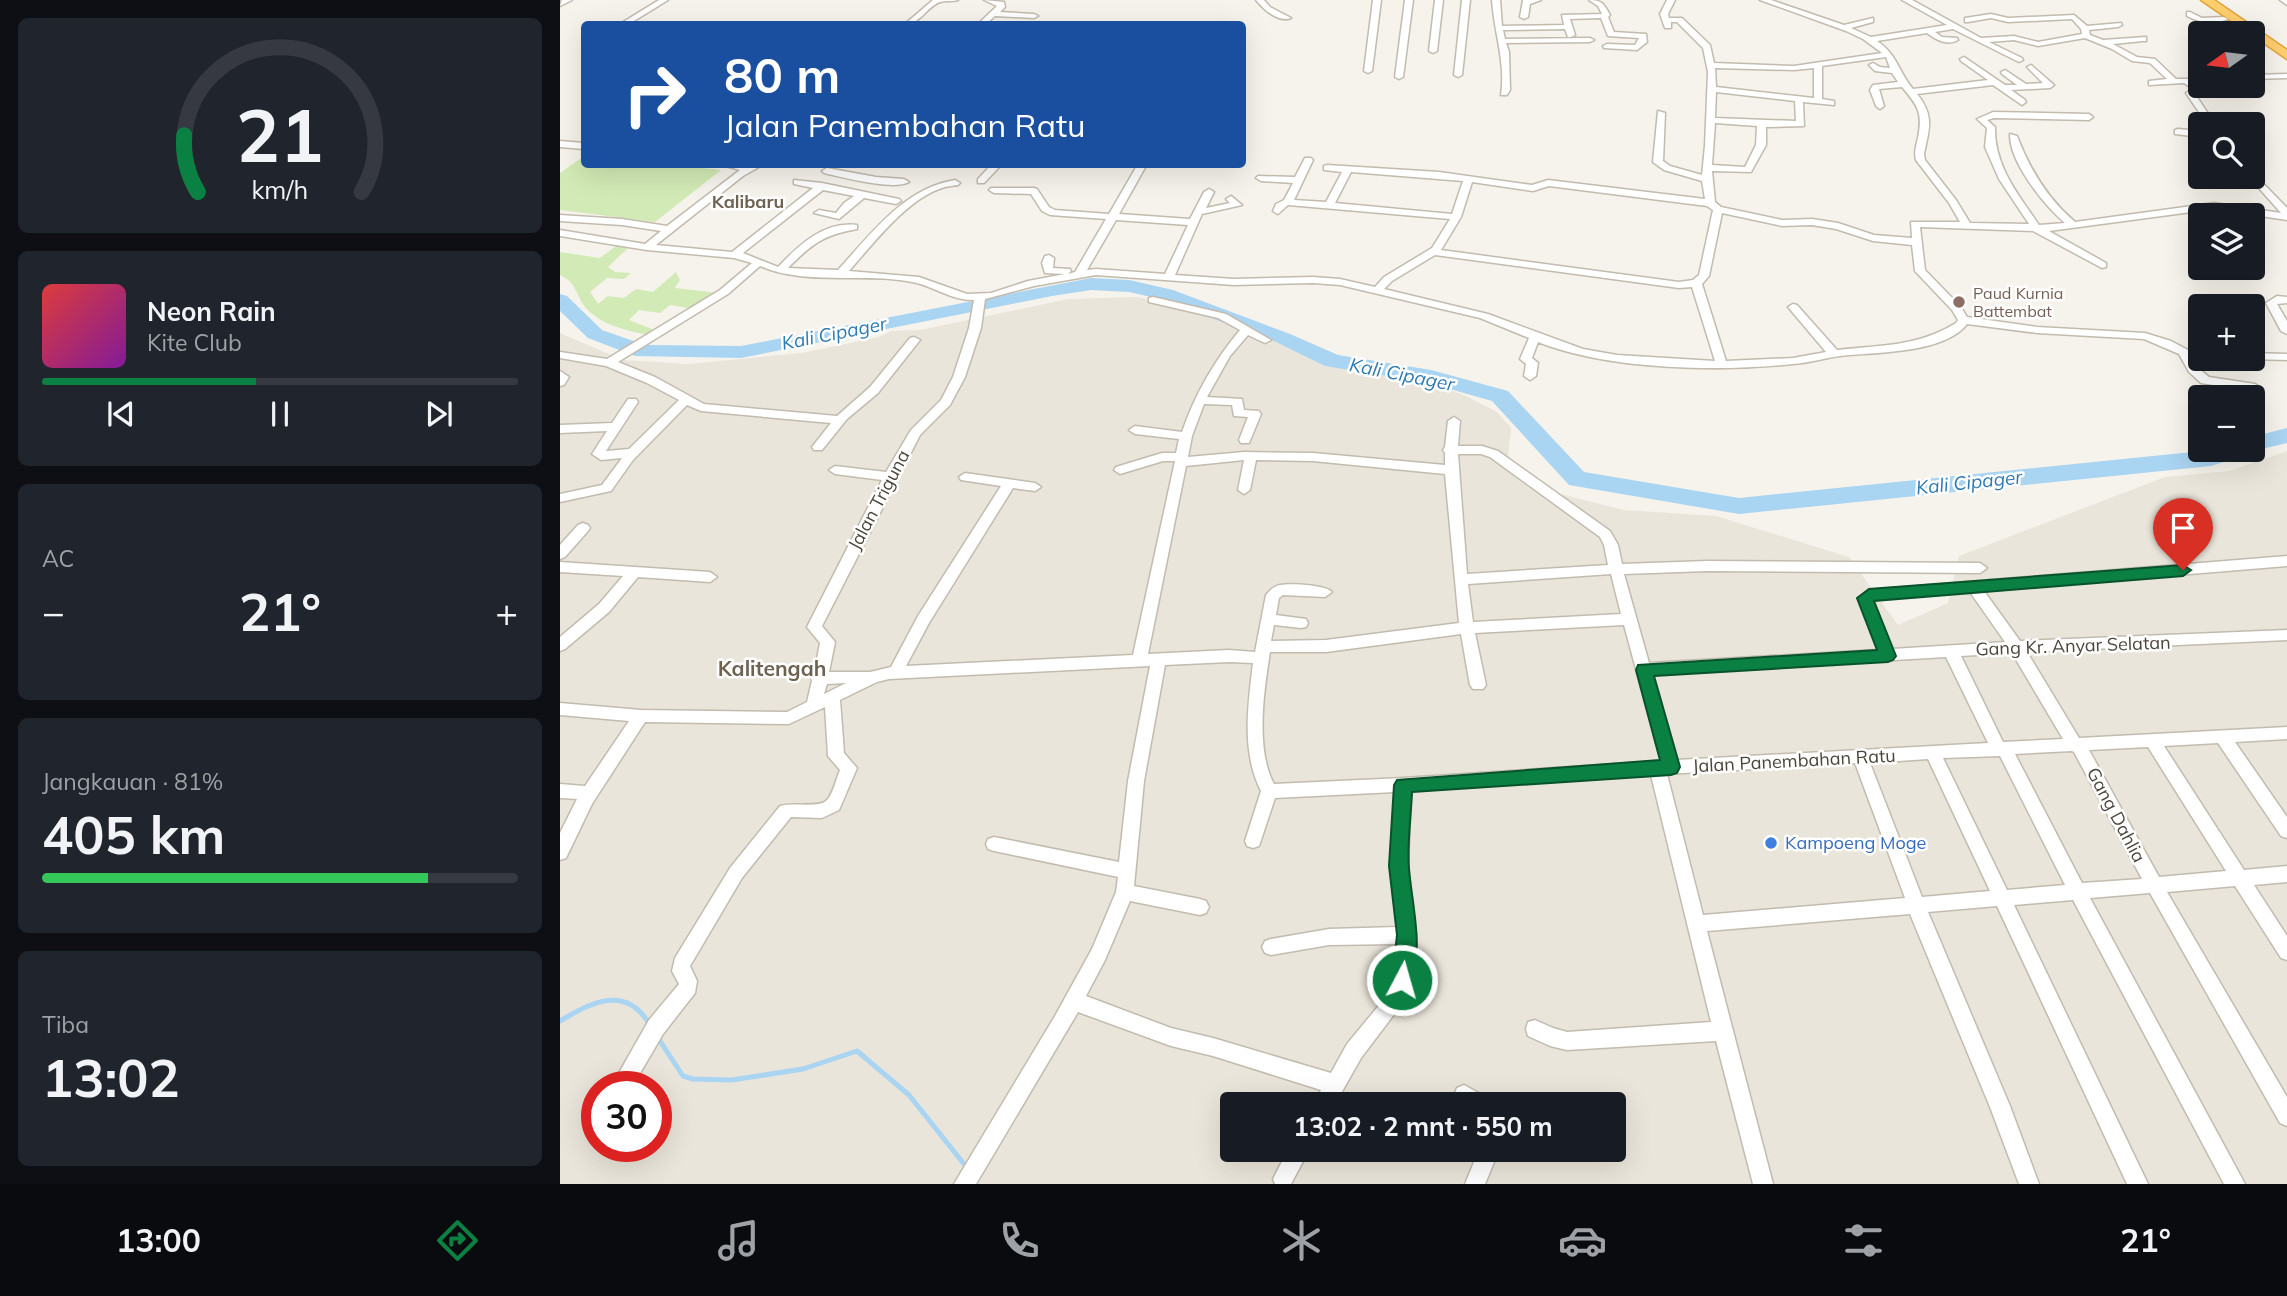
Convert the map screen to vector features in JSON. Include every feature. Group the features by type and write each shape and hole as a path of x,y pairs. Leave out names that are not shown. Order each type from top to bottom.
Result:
{"highway":[{"path":"2197,0 2228,21"},
{"path":"2207,0 2234,21"},
{"path":"2265,42 2287,55"},
{"path":"2265,45 2287,63"}],"street":[{"path":"560,4 568,0"},
{"path":"629,21 664,0"},
{"path":"912,21 937,0 954,0"},
{"path":"985,21 1001,5 988,0"},
{"path":"1260,0 1267,9 1287,18"},
{"path":"1368,71 1377,0"},
{"path":"1399,77 1409,0"},
{"path":"1433,51 1439,0"},
{"path":"1458,75 1466,0"},
{"path":"1496,0 1498,29 1504,52 1504,93"},
{"path":"1524,17 1526,2 1537,0"},
{"path":"1593,0 1601,5 1611,34 1643,36 1643,42 1637,48 1607,46"},
{"path":"1434,252 1679,285 1696,283 1704,276 1714,206 1706,180 1711,65 1708,48 1703,41 1679,20 1667,23 1664,14 1671,0"},
{"path":"1764,0 1849,26 1878,39 1889,54 1894,71 1904,84"},
{"path":"1906,0 2019,60"},
{"path":"993,13 1034,16"},
{"path":"2190,14 2201,20 2224,19"},
{"path":"1017,21 1023,16"},
{"path":"1574,40 1565,17 1604,16"},
{"path":"1968,20 1991,16 2003,20 2074,17 2086,32 2135,59 2156,63 2175,82"},
{"path":"1849,26 1870,20"},
{"path":"1980,40 2014,38 2038,44 2118,25"},
{"path":"1878,39 1956,26"},
{"path":"1498,29 1569,27"},
{"path":"1927,29 1940,39 1954,40"},
{"path":"2102,42 2143,39"},
{"path":"1500,41 1590,40"},
{"path":"1711,65 1794,68 1889,54"},
{"path":"1964,59 1975,70 2022,102"},
{"path":"1818,65 1818,101"},
{"path":"1873,65 1878,69 1894,71"},
{"path":"2005,88 2050,85 2031,67"},
{"path":"2005,72 2025,87"},
{"path":"2265,77 2287,76"},
{"path":"2152,83 2188,81"},
{"path":"1880,106 1874,89 1879,85 1904,84 1922,91 1996,82"},
{"path":"1710,89 1831,103"},
{"path":"1922,91 1927,118 1919,154 1953,202 1966,226"},
{"path":"1710,120 1801,124 1799,100"},
{"path":"1661,113 1658,162 1667,168 1706,180"},
{"path":"2090,117 1993,115 1981,119 1991,127 1990,148 2004,179 2036,228 2102,265"},
{"path":"1708,168 1748,170 1761,145 1762,124"},
{"path":"2178,132 2188,133"},
{"path":"2013,136 2030,176 2055,209 2072,224"},
{"path":"560,144 581,146"},
{"path":"1288,202 1308,160"},
{"path":"743,168 748,169"},
{"path":"811,184 823,168 876,180 904,182"},
{"path":"981,181 994,168"},
{"path":"560,233 647,247 734,255 780,271 842,272 919,281 980,299 1031,283 1080,273 1141,168"},
{"path":"1327,168 1469,178 1533,188 1548,183 1714,206 1782,223 1812,222 1838,226 1873,238 1917,242"},
{"path":"647,247 666,229 748,169"},
{"path":"1329,205 1348,169"},
{"path":"1261,178 1298,180"},
{"path":"1378,289 1388,279 1434,252 1456,217 1469,178"},
{"path":"819,213 839,216 847,205 876,180"},
{"path":"797,182 896,201"},
{"path":"842,272 876,232 893,217 939,185 955,183"},
{"path":"734,255 822,186"},
{"path":"2264,189 2287,216"},
{"path":"994,190 1034,191 1045,209 1053,213 1112,218 1195,217 1237,205 1231,198"},
{"path":"1169,276 1209,192"},
{"path":"1278,211 1280,205 1288,202 1456,217"},
{"path":"1963,320 1957,309 1920,271 1917,223 2036,228 2202,206 2287,216"},
{"path":"560,218 632,223 666,229"},
{"path":"780,271 814,238 836,227 853,227"},
{"path":"1049,258 1049,271 1169,276 1234,282 1313,280 1378,289 1484,316 1581,352 1617,358 1722,365 1793,361 1925,344 1961,325 1963,320"},
{"path":"609,363 724,292 758,263"},
{"path":"1696,283 1722,365"},
{"name":"Jalan Triguna","path":"814,707 818,678 828,642 814,628 915,433 946,402 968,356 980,299"},
{"path":"1153,300 1210,313 1265,340"},
{"path":"2287,300 2273,301 2287,331"},
{"path":"1793,307 1807,328 1819,336 1833,354"},
{"path":"1963,320 2037,330 2145,336 2188,352"},
{"path":"1139,662 1186,436 1199,400 1225,355 1247,329"},
{"path":"1530,376 1532,363 1526,359 1535,336"},
{"path":"818,447 840,420 862,403 915,340"},
{"path":"2184,352 2193,370 2205,380 2236,385"},
{"path":"560,355 609,363 651,380 685,400 714,410 840,420"},
{"path":"2265,356 2287,357"},
{"path":"560,375 564,377 560,382"},
{"path":"560,498 606,488 633,453 685,400"},
{"path":"1199,400 1238,402 1238,413 1255,414 1245,440"},
{"path":"632,402 599,455 633,453"},
{"path":"1454,421 1449,450 1450,470 1465,628 1478,685"},
{"path":"560,429 615,427"},
{"path":"1135,430 1186,436"},
{"path":"1449,450 1488,451 1605,534 1611,545 1644,670 1696,924 1763,1184"},
{"path":"1120,470 1169,456 1181,459 1251,456 1331,457 1450,470"},
{"path":"1244,490 1251,456"},
{"path":"835,470 890,477"},
{"path":"965,477 1035,487"},
{"path":"895,673 923,620 1009,484"},
{"path":"560,554 583,528"},
{"path":"1888,656 1865,598 2287,561"},
{"path":"1461,579 1707,566 1980,568"},
{"path":"560,567 710,577"},
{"path":"560,645 604,608 634,572"},
{"name":"Gang Dahlia","path":"1975,588 2016,647 2077,746 2287,1116"},
{"path":"1253,841 1269,791 1262,781 1256,731 1262,653 1268,619 1276,592 1325,592"},
{"path":"1268,619 1301,623"},
{"path":"818,678 1229,656 1365,643 1465,628 1629,619"},
{"name":"Gang Kr. Anyar Selatan","path":"1644,670 2016,647 2287,635"},
{"path":"1951,651 2235,1184"},
{"path":"964,1184 1074,1001 1099,954 1125,892 1136,781 1157,660"},
{"path":"560,709 641,716 789,718 873,677"},
{"path":"630,1071 653,1032 688,987 688,981 681,971 685,956 736,873 780,816 789,810 817,812 827,810 833,805 849,768 836,756 832,698"},
{"path":"560,853 569,828 589,793 641,716"},
{"name":"Jalan Panembahan Ratu","path":"1269,791 2287,733"},
{"path":"2222,736 2287,831"},
{"path":"2152,740 2287,952"},
{"path":"1933,754 2138,1184"},
{"path":"1861,758 1915,904 2000,1106 2029,1184"},
{"path":"1331,1092 1354,1051 1399,996 1407,935 1399,866 1403,785"},
{"path":"560,791 589,793"},
{"path":"994,844 1127,871"},
{"path":"1696,924 2002,896 2287,874"},
{"path":"1125,892 1200,907"},
{"path":"1271,947 1329,937 1407,935"},
{"path":"1074,1001 1171,1038 1213,1047 1335,1084"},
{"path":"1535,1029 1550,1037 1567,1041 1723,1031"},
{"path":"1283,1179 1292,1162"},
{"path":"1475,1184 1484,1162"}],"shaded area":[{"path":"1137,297 1183,306 1246,328 1333,367 1439,386 1468,397 1497,412 1511,428 1507,467 1544,490 1624,510 1716,516 1849,557 1898,625 1948,603 1959,556 2165,477 2230,471 2256,462 2265,462 2265,459 2287,451 2287,1184 560,1184 560,333 623,360 688,364 802,353 879,337 891,331 920,330 1068,299"}],"green space":[{"path":"581,158 581,168 721,170 655,222 560,210 560,173"},
{"path":"616,246 629,247 608,267 615,272 631,273 624,279 607,278 590,292 598,304 608,296 624,298 636,289 653,292 676,272 680,280 675,288 719,293 693,309 670,305 660,313 639,310 629,320 652,329 653,334 631,331 608,323 587,309 570,282 560,275 560,252 600,258"}],"waterway":[{"name":"Kali Cipager","path":"560,300 595,334 643,351 741,352 1052,290 1091,284 1129,286 1166,294 1283,338 1333,361 1431,377 1500,396 1577,479 1739,506 2188,460"},
{"name":"Kali Cipager","path":"2265,441 2287,435"},
{"path":"560,1021 596,1003 619,1001 630,1004 641,1012 650,1025"},
{"path":"658,1038 683,1076 693,1079 732,1080 803,1069 857,1051 909,1095 968,1169"}],"place":[{"name":"Paud Kurnia Battembat","path":"1959,302"},
{"name":"Kampoeng Moge","path":"1771,843"}],"district":[{"name":"Kalibaru","path":"748,202"},
{"name":"Kalitengah","path":"772,669"}],"route":[{"path":"1402,980 1407,935 1399,866 1403,785 1671,767 1644,670 1888,656 1866,603 1865,598 1869,595 2183,570"}]}
